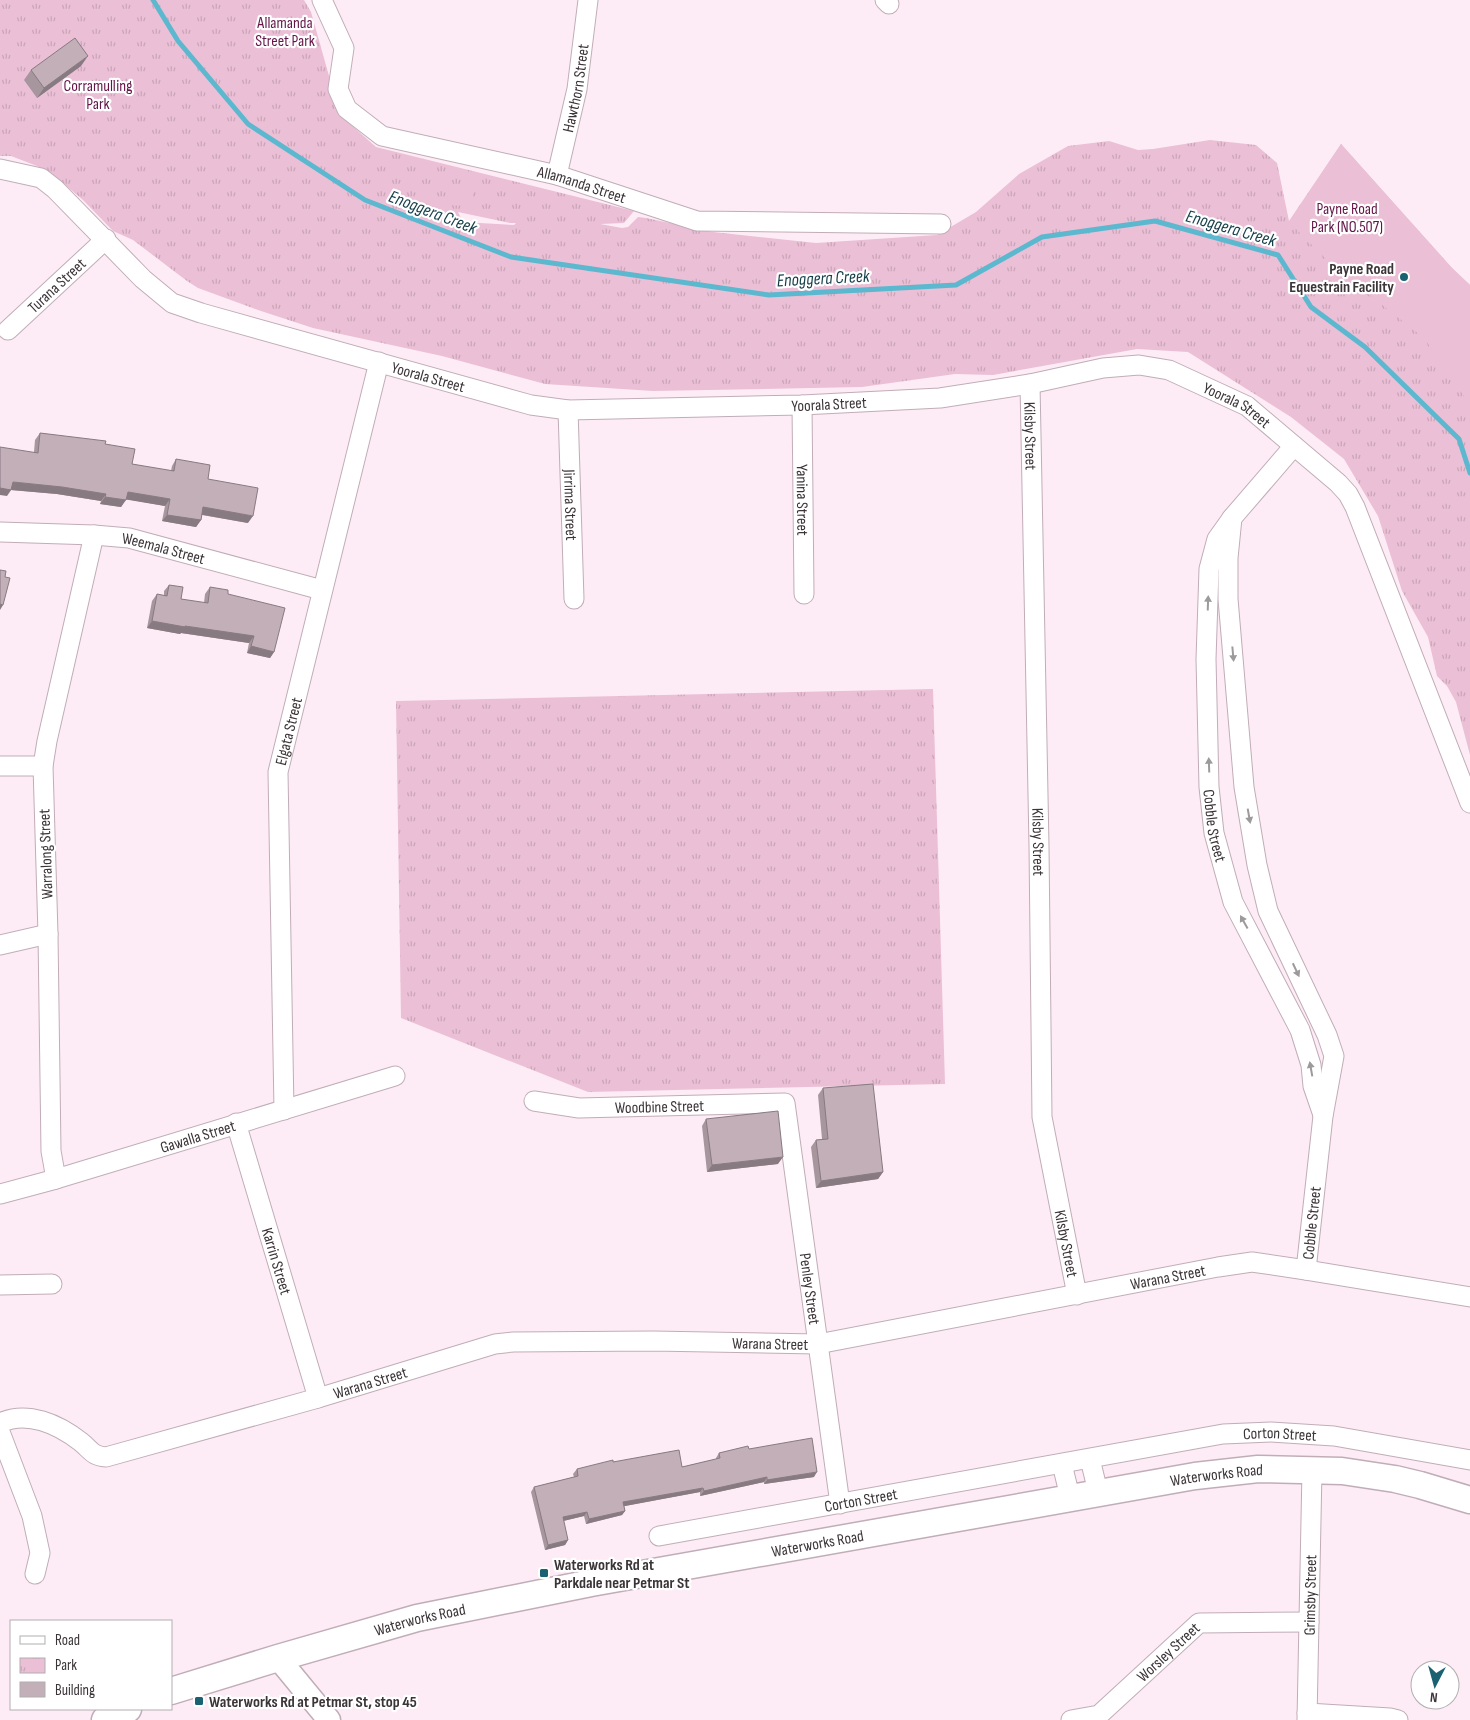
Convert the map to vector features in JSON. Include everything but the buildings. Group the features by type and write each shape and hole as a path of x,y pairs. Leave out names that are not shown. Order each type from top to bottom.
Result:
{"main road":[{"name":"Waterworks Road","path":"172,1691 417,1618 572,1587 1196,1476 1249,1470 1342,1471 1395,1479 1444,1491 1470,1500"},
{"path":"105,1720 126,1710"}],"street":[{"name":"Allamanda Street","path":"322,0 344,48 338,89 347,109 382,136 557,175 697,221 941,224"},
{"name":"Hawthorn Street","path":"557,175 577,89 588,0"},
{"name":"Yoorala Street","path":"0,169 41,178 55,189 106,239 143,279 172,303 201,313 531,405 568,410 802,406 942,398 1030,384 1103,368 1139,366 1169,370 1247,406 1338,483 1348,494 1355,506 1470,803"},
{"name":"Turana Street","path":"8,330 106,239"},
{"name":"Elgata Street","path":"284,1110 278,772 379,362"},
{"name":"Kilsby Street","path":"1030,384 1040,846 1042,1117 1077,1295"},
{"name":"Yanina Street","path":"802,406 804,594"},
{"name":"Jirrima Street","path":"568,410 574,599"},
{"name":"Cobble Street","path":"1294,446 1232,518 1217,539 1209,568 1206,659 1209,787 1214,833 1233,902 1300,1030 1311,1065 1313,1086 1323,1116"},
{"name":"Cobble Street","path":"1232,518 1228,558 1228,599 1244,787 1258,865 1268,910 1326,1034 1334,1056 1323,1116 1306,1270"},
{"name":"Weemala Street","path":"0,532 94,534 129,538 322,590"},
{"name":"Warralong Street","path":"56,1179 51,1152 48,934 43,766 94,534"},
{"path":"0,766 43,766"},
{"path":"0,945 48,934"},
{"name":"Gawalla Street","path":"0,1194 56,1179 395,1076"},
{"name":"Woodbine Street","path":"534,1101 579,1108 785,1103"},
{"name":"Penley Street","path":"785,1103 840,1504"},
{"name":"Karrin Street","path":"236,1123 318,1398"},
{"name":"Warana Street","path":"0,1423 10,1418 42,1421 61,1428 97,1457 106,1458 318,1398 495,1344 513,1342 654,1341 818,1344 1252,1262 1470,1297"},
{"path":"0,1285 52,1284"},
{"path":"0,1432 32,1516 40,1553 35,1574"},
{"name":"Corton Street","path":"659,1536 1223,1434 1271,1432 1334,1436 1470,1460"},
{"path":"1090,1459 1098,1492"},
{"path":"1062,1464 1070,1497"},
{"name":"Grimsby Street","path":"1307,1717 1312,1470"},
{"name":"Worsley Street","path":"1071,1720 1099,1715 1199,1623 1309,1622"},
{"path":"278,1658 329,1720"},
{"path":"1307,1717 1390,1718 1398,1720"}],"green space":[{"name":"Corramulling Park","path":"0,0 304,0 311,12 340,115 376,147 634,211 624,223 600,224 622,228 628,227 638,217 713,232 816,243 937,235 976,212 1019,174 1068,146 1109,141 1138,150 1210,140 1256,145 1277,163 1289,221 1341,144 1452,268 1470,285 1470,755 1456,702 1447,686 1437,676 1428,637 1402,591 1378,516 1344,459 1291,417 1188,352 1137,349 993,375 955,374 862,387 653,391 545,384 442,356 313,328 198,288 133,240 113,231 83,200 58,179 37,166 11,156 0,156","holes":["458,212 516,223 514,225 463,222"]},
{"name":"Payne Road Equestrain Facility","path":"1341,144 1452,268 1470,285 1470,405 1424,338 1333,266 1289,222"},
{"path":"449,184 468,187 473,192 472,202 467,206 447,205"},
{"path":"933,689 945,1084 588,1092 401,1018 396,701"}],"waterway":[{"name":"Enoggera Creek","path":"153,0 178,41 248,124 365,200 511,257 769,295 956,285 1042,237 1155,221 1278,255 1311,307 1365,347 1459,439 1470,473"}],"place":[{"name":"Payne Road Equestrain Facility","path":"1404,277"},
{"name":"Waterworks Rd at Parkdale near Petmar St","path":"544,1573"},
{"name":"Waterworks Rd at Petmar St, stop 45","path":"199,1701"}],"park label":[{"name":"Allamanda Street Park","path":"285,31"},
{"name":"Payne Road Park (NO.507)","path":"1347,217"}]}
